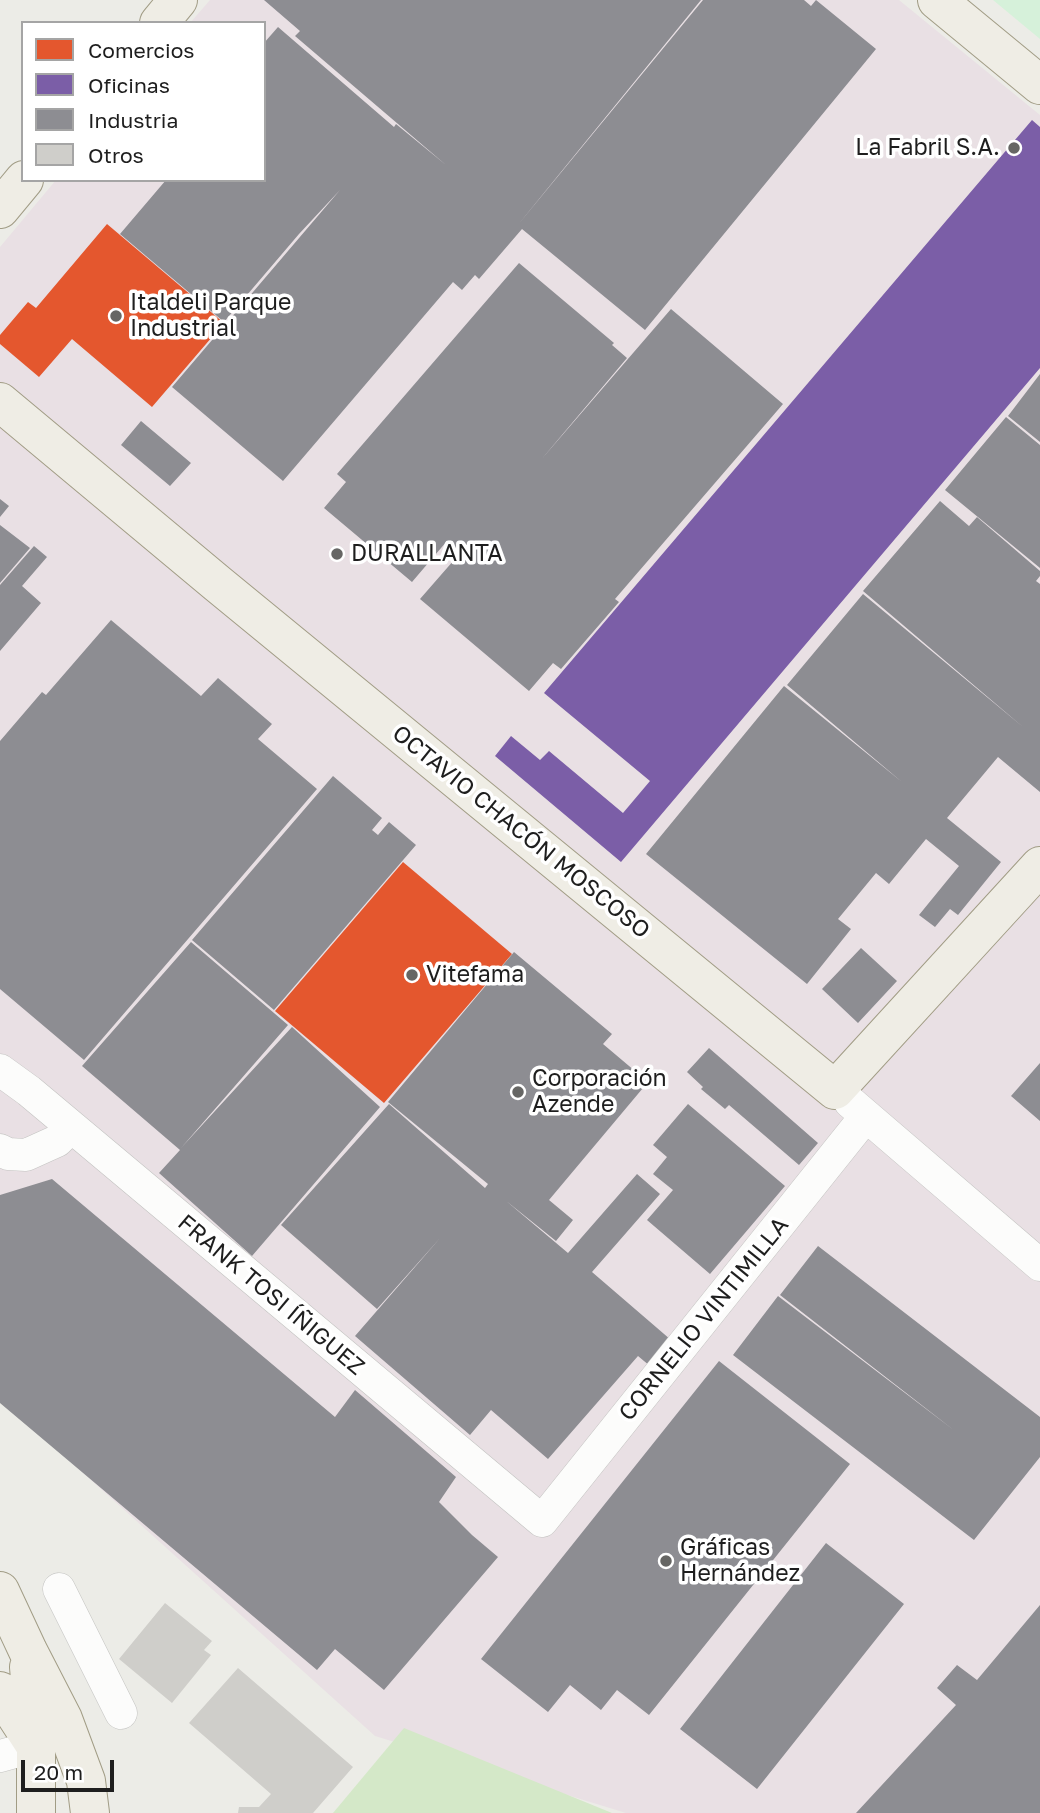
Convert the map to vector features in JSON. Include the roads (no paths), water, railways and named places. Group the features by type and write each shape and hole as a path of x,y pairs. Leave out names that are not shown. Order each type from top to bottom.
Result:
{"main road":[{"path":"161,21 178,0"},
{"path":"937,0 1040,85"},
{"path":"0,209 22,182"},
{"name":"OCTAVIO CHACÓN MOSCOSO","path":"0,402 835,1090"},
{"path":"835,1090 1040,866"},
{"path":"0,1591 14,1639 18,1751"},
{"path":"14,1639 63,1719 88,1797 120,1813"},
{"path":"0,1691 33,1809"}],"street":[{"name":"FRANK TOSI ÍÑIGUEZ","path":"0,1070 542,1521"},
{"name":"OCTAVIO CHACÓN MOSCOSO","path":"835,1090 1040,1265"},
{"name":"CORNELIO VINTIMILLA","path":"542,1521 866,1116"},
{"path":"0,1150 8,1154 26,1155 57,1141 71,1127"},
{"path":"58,1589 121,1713"}],"place":[{"name":"La Fabril S.A.","path":"1014,148"},
{"name":"Italdeli Parque Industrial","path":"116,316"},
{"name":"DURALLANTA","path":"337,554"},
{"name":"Vitefama","path":"412,975"},
{"name":"Corporación Azende","path":"518,1092"},
{"name":"Gráficas Hernández","path":"666,1561"}]}
